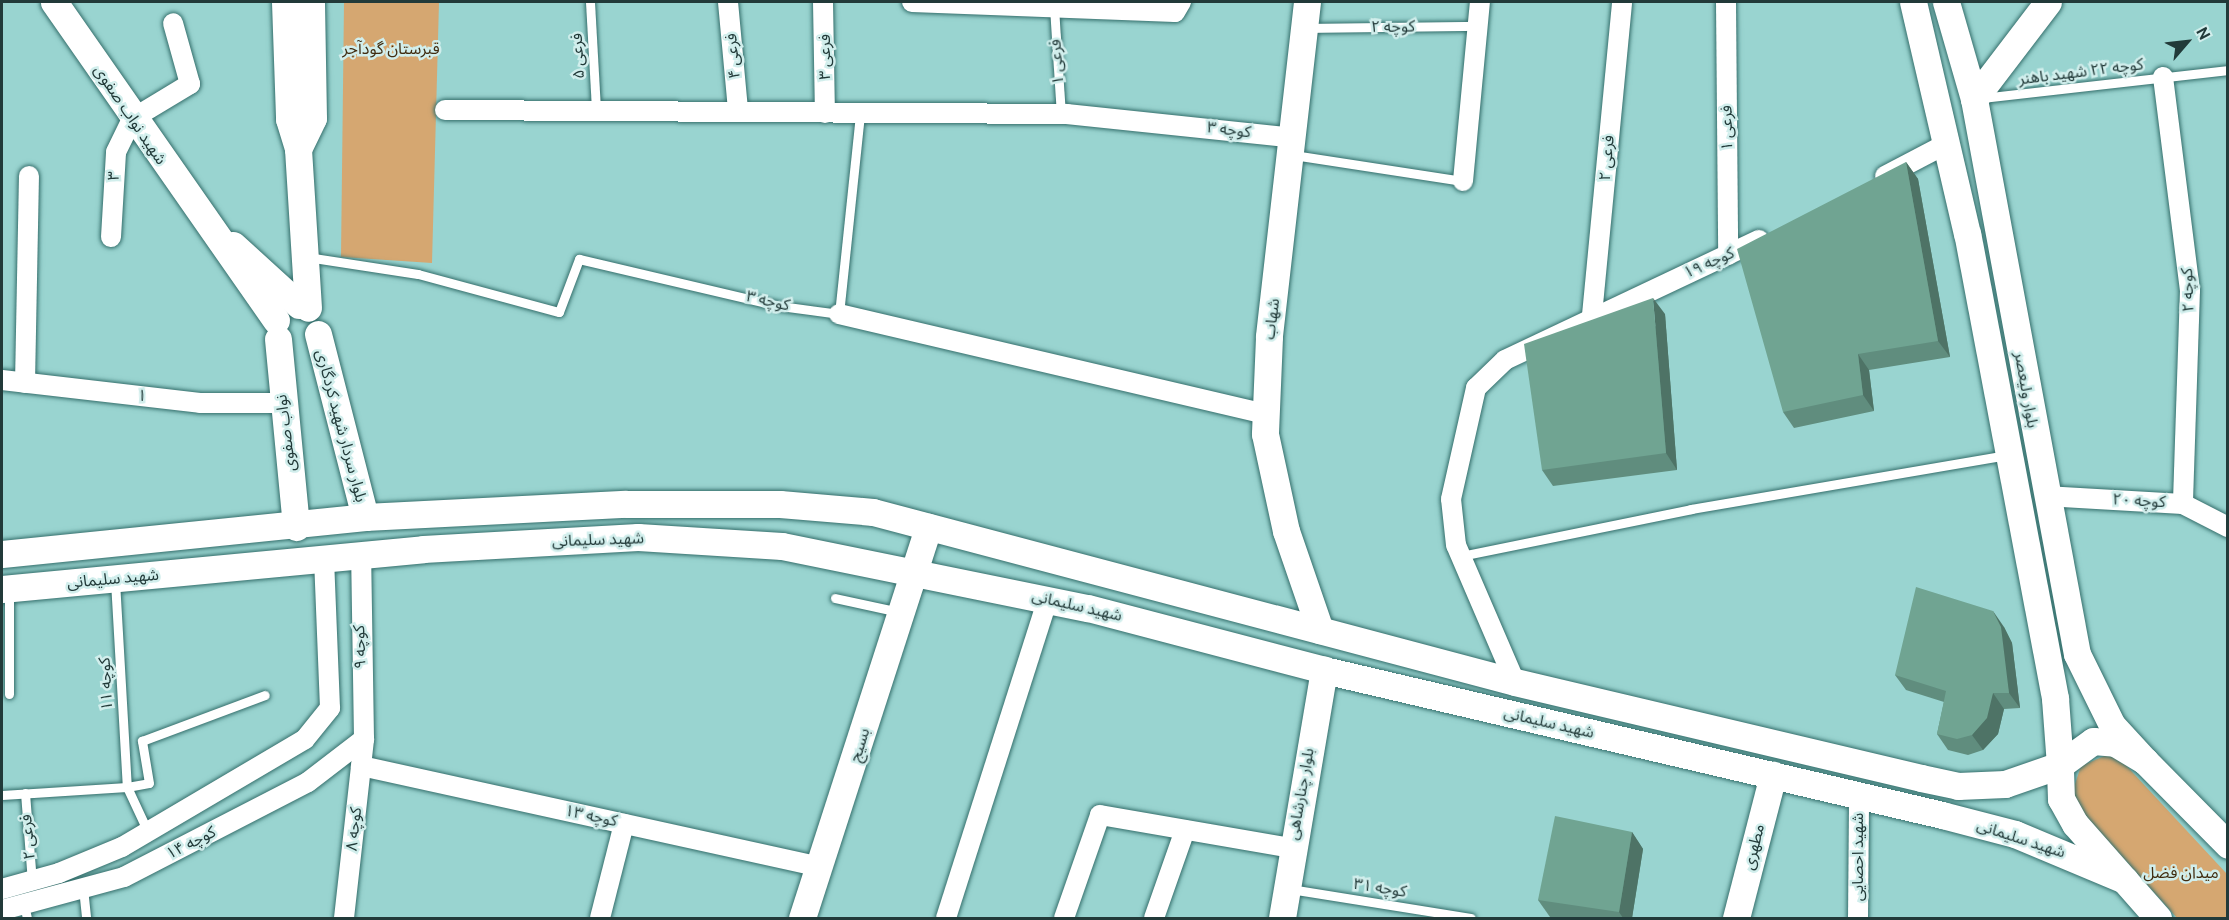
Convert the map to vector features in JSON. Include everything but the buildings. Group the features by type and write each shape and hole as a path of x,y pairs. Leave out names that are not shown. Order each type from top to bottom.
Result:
{"main road":[{"name":"شهید نواب صفوی","path":"54,2 132,119 209,226 277,329"},
{"path":"285,2 289,119 298,149 306,257 304,307"},
{"path":"298,149 312,118 311,2"},
{"name":"بلوار ولیعصر","path":"1913,2 1946,144 2010,455 2055,698 2060,765"},
{"name":"بلوار ولیعصر","path":"1946,2 1974,99 2045,496 2077,654 2112,725 2145,761"},
{"path":"1974,99 2048,2"},
{"name":"شهاب","path":"1307,15 1269,337 1265,434 1286,531 1320,630"},
{"name":"شهید نواب صفوی","path":"209,226 304,307"},
{"path":"304,307 315,315 318,334 304,348 285,346 277,329 281,311 304,307"},
{"name":"نواب صفوی","path":"277,329 282,403 296,527"},
{"name":"بلوار سردار شهید کردگاری","path":"318,334 365,517"},
{"name":"شهید سلیمانی","path":"2,554 296,527 365,517 626,504 780,504 873,512 1515,682 1959,786 2005,784 2060,765"},
{"name":"بسیج","path":"801,918 820,867 928,527"},
{"name":"شهید سلیمانی","path":"5,589 361,555 638,537 782,546 914,570 1048,599 1324,670 2015,834 2125,880"},
{"path":"62,549 62,583"},
{"name":"بلوار چنارشاهی","path":"1281,918 1284,888 1324,670"},
{"path":"1508,714 1515,682"},
{"path":"2158,918 2066,807 2060,765 2093,741 2115,744 2145,761 2228,845"},
{"name":"مطهری","path":"1736,918 1773,775"}],"street":[{"name":"فرعی ۴","path":"728,2 738,110"},
{"name":"فرعی ۳","path":"824,2 825,113"},
{"path":"912,2 1054,5 1175,12 1181,2"},
{"path":"1463,181 1480,2"},
{"name":"فرعی ۲","path":"1592,315 1622,2"},
{"name":"فرعی ۱","path":"1726,2 1728,255"},
{"path":"132,119 190,84 173,23"},
{"name":"کوچه ۲","path":"2163,77 2190,290 2183,504"},
{"name":"کوچه ۳","path":"445,110 738,110 860,114 1061,114 1293,146"},
{"name":"۳","path":"111,237 116,152 132,119"},
{"path":"1861,189 1946,144"},
{"path":"26,383 29,176"},
{"name":"کوچه ۱۹","path":"1461,556 1451,499 1476,388 1505,360 1592,315 1779,230"},
{"name":"کوچه ۳","path":"840,314 1266,414"},
{"name":"۱","path":"2,380 200,403 282,403"},
{"name":"کوچه ۲۰","path":"2045,496 2183,504 2228,527"},
{"name":"کوچه ۹","path":"361,555 364,739"},
{"path":"1461,556 1515,682"},
{"name":"کوچه ۱۴","path":"2,889 32,880 148,832 305,740 330,708 324,559"},
{"path":"946,918 1048,599"},
{"name":"کوچه ۱۴","path":"2,910 26,912 83,888 124,877 287,793 364,739"},
{"name":"کوچه ۸","path":"344,918 364,739"},
{"name":"کوچه ۱۳","path":"361,766 820,867"},
{"name":"شهید احصایی","path":"1858,795 1858,918"},
{"path":"1064,918 1100,815 1291,848"},
{"path":"600,918 624,824"},
{"path":"1154,918 1185,830"}],"lane":[{"name":"فرعی ۵","path":"590,2 596,110"},
{"name":"فرعی ۱","path":"1054,5 1061,114"},
{"name":"کوچه ۲","path":"1307,15 1479,26"},
{"name":"کوچه ۲۲ شهید باهنر","path":"1974,99 2228,70"},
{"path":"840,314 860,114"},
{"path":"1293,146 1463,181"},
{"name":"کوچه ۳","path":"306,257 429,276 559,312 579,259 780,306 840,314"},
{"path":"1461,556 1680,512 2010,455"},
{"name":"کوچه ۱۱","path":"115,579 127,787"},
{"path":"5,589 9,694"},
{"path":"835,597 901,612"},
{"path":"2,795 127,787 149,783 142,741 265,695"},
{"path":"127,787 148,832"},
{"name":"فرعی ۲","path":"25,793 32,880"},
{"path":"83,888 86,918"},
{"name":"کوچه ۳۱","path":"1284,888 1471,918"}],"green space":[{"name":"قبرستان گودآجر","path":"344,2 439,2 432,263 341,257"},
{"name":"میدان فضل","path":"2109,754 2122,761 2227,874 2227,918 2177,918 2075,804 2071,796 2081,766"}]}
